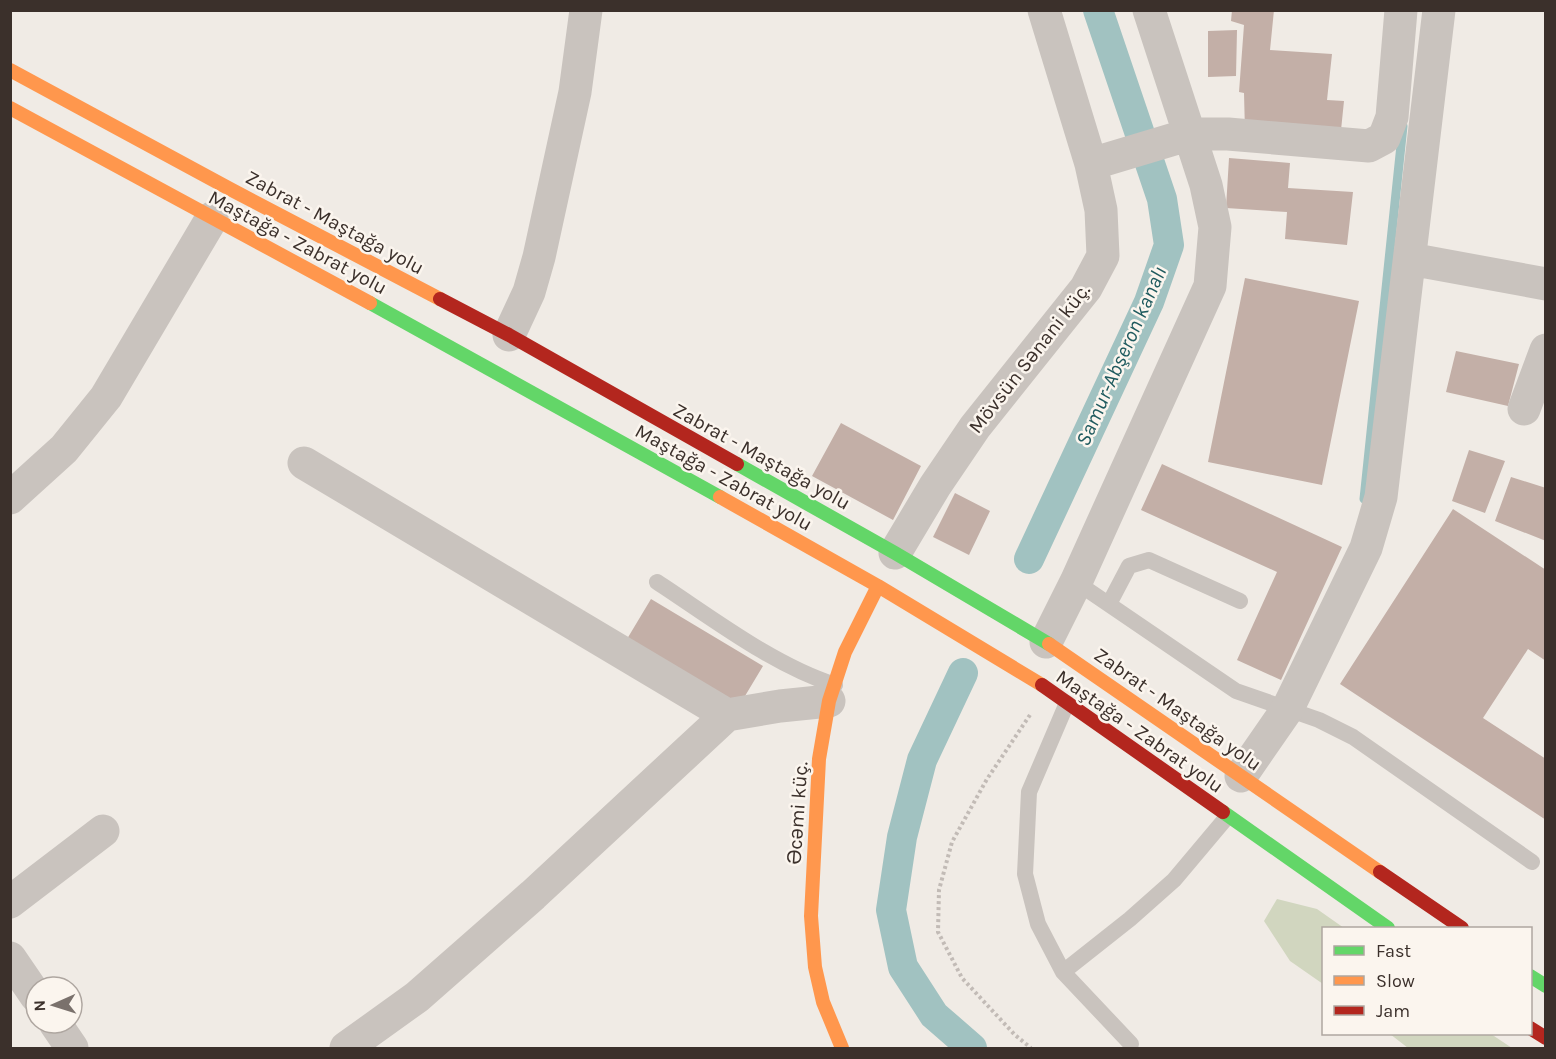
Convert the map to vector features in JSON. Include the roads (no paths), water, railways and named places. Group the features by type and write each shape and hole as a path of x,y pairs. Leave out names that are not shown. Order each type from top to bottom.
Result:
{"main road":[{"name":"Zabrat - Maştağa yolu","path":"10,70 509,336 886,569 1046,642 1461,927"},
{"name":"Maştağa - Zabrat yolu","path":"10,108 494,370 886,569 1067,703 1387,927"},
{"name":"Əcəmi küç.","path":"842,1048 823,1002 815,967 810,916 819,759 832,693 845,652 886,569"},
{"path":"1532,977 1545,986"},
{"path":"1532,1029 1545,1038"}],"street":[{"path":"509,336 529,292 539,257 575,92 586,10"},
{"name":"Mövsün Sənani küç.","path":"886,569 935,486 975,427 1086,288 1103,256 1101,210 1091,164 1044,10"},
{"path":"1046,642 1076,582 1210,286 1215,227 1206,185 1149,10"},
{"path":"1091,164 1191,134 1228,134 1369,146 1384,138 1392,117 1401,10"},
{"path":"1241,776 1288,708 1366,548 1381,497 1439,10"},
{"path":"10,498 64,449 106,397 212,218"},
{"path":"1410,259 1545,284"},
{"path":"1524,409 1545,350"},
{"path":"304,463 727,715"},
{"path":"346,1048 417,997 533,895 727,715 780,706 832,693"},
{"path":"10,902 103,831"},
{"path":"10,958 24,978"},
{"path":"63,1035 72,1048"}],"lane":[{"path":"1109,604 1129,566 1149,560 1240,601"},
{"path":"657,582 786,666 811,677 832,693"},
{"path":"1076,582 1236,691 1319,720 1353,737 1532,862"},
{"path":"1067,703 1029,792 1025,874 1038,924 1063,972 1131,1044"},
{"path":"1063,972 1130,920 1174,880 1227,817"}],"waterway":[{"name":"Samur-Abşeron kanalı","path":"1029,559 1149,302 1169,245 1162,199 1098,10"},
{"path":"1364,499 1403,126"},
{"name":"Samur-Abşeron kanalı","path":"963,673 922,760 902,837 891,910 903,967 934,1015 972,1048"}]}
